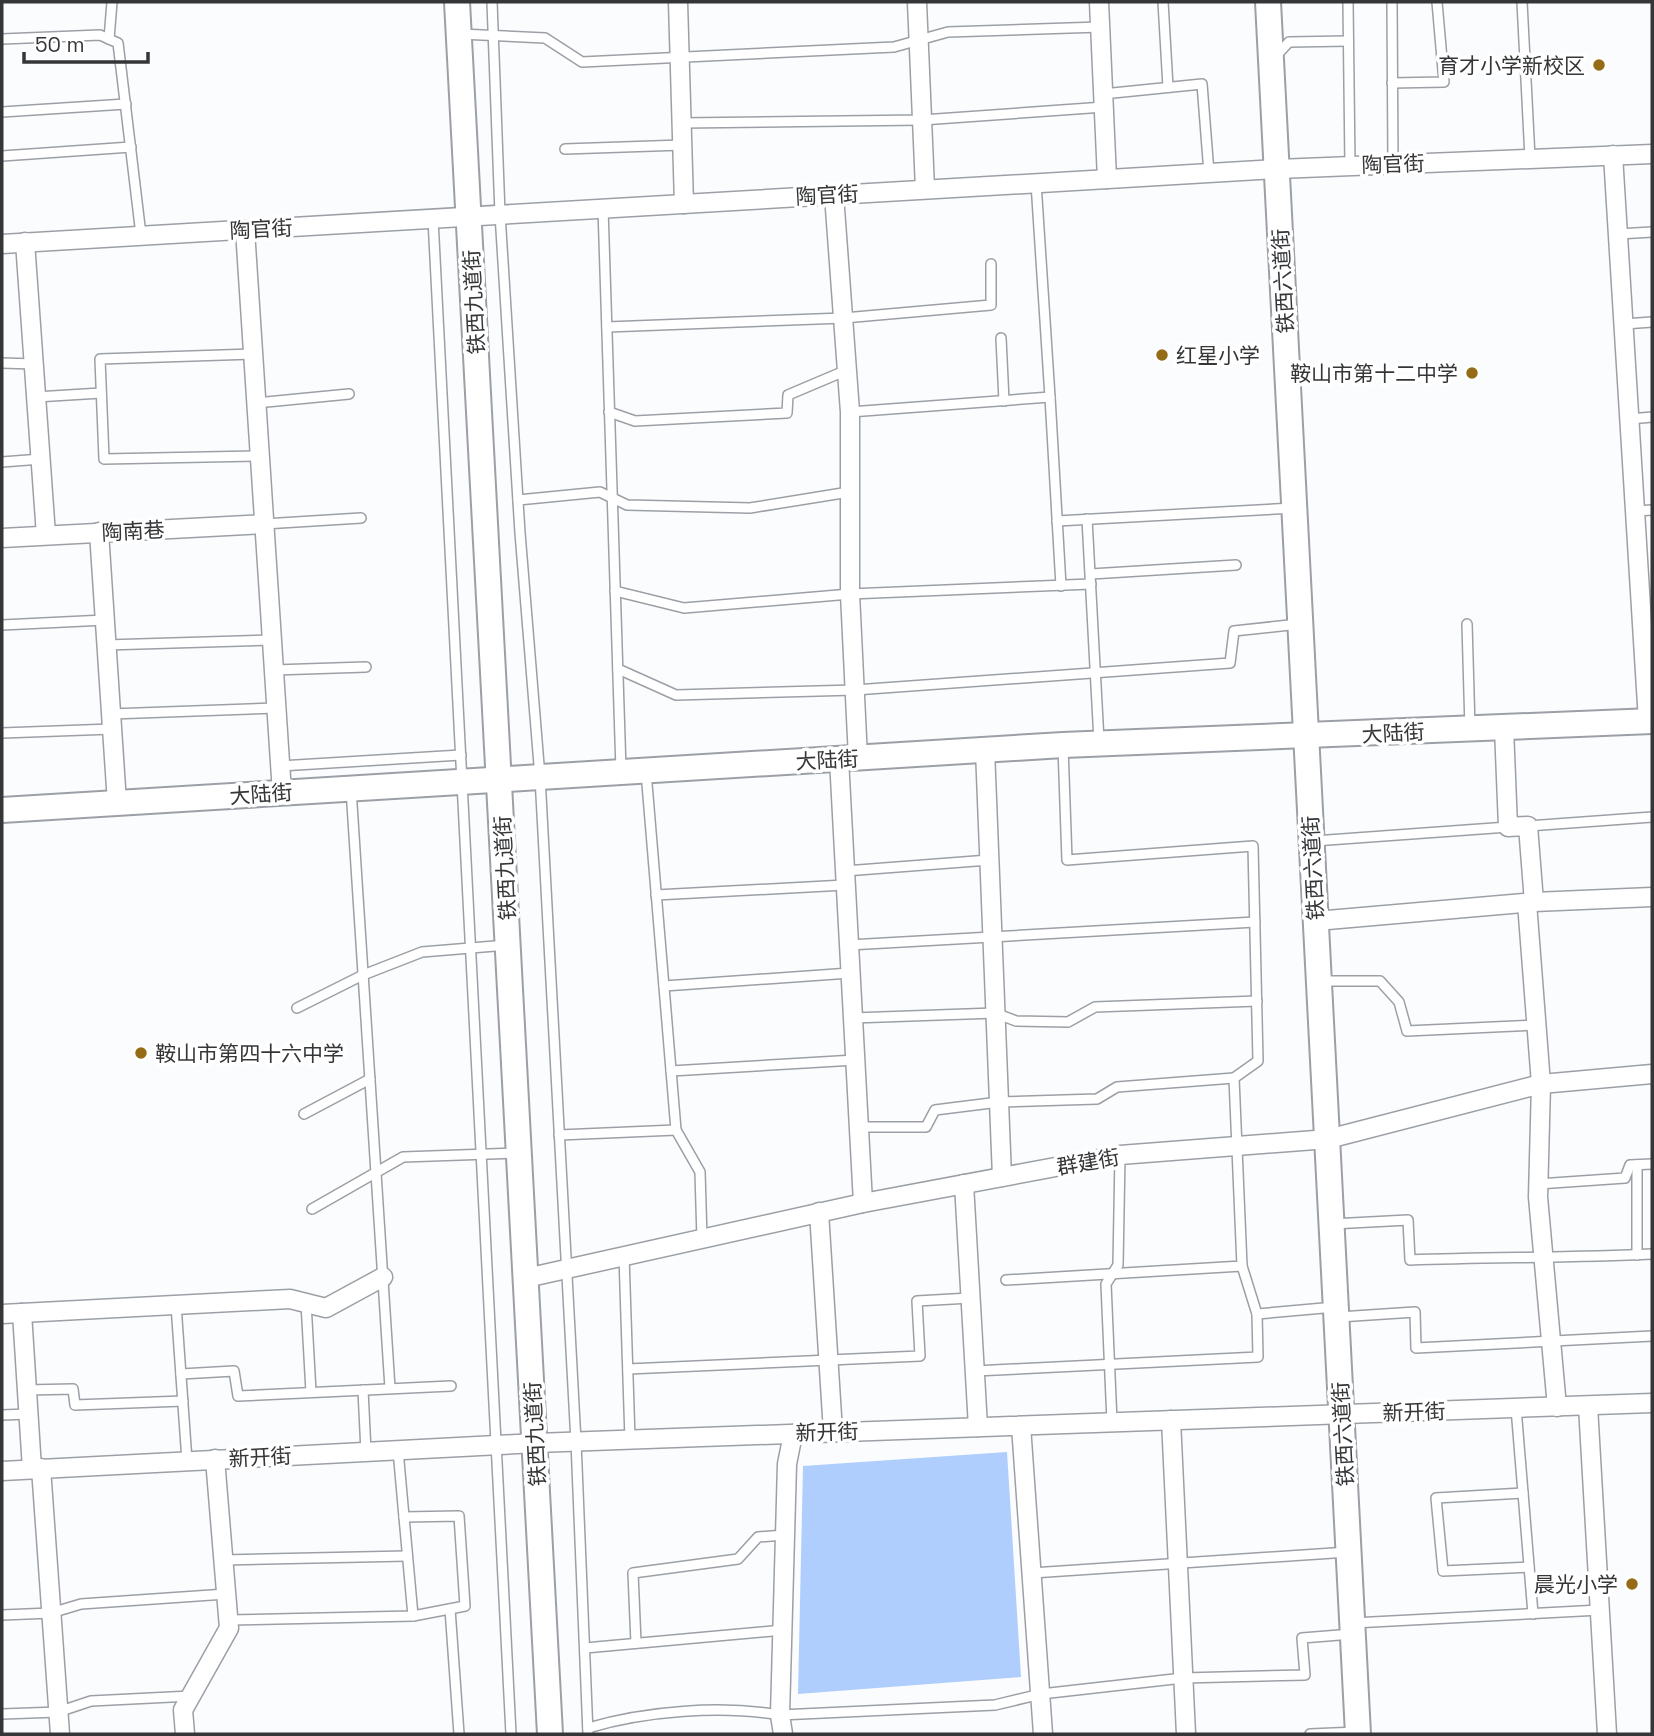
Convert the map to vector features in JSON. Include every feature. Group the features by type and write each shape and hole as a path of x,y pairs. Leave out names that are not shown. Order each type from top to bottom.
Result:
{"main road":[{"name":"铁西九道街","path":"457,2 550,1734"},
{"name":"铁西六道街","path":"1268,2 1358,1733"},
{"name":"大陆街","path":"2,810 1063,745 1306,738 1650,721"}],"street":[{"path":"678,2 684,204"},
{"path":"918,2 925,189"},
{"path":"1099,2 1107,179"},
{"name":"陶官街","path":"2,244 1278,169 1652,154"},
{"path":"1613,155 1630,419 1644,511 1650,721"},
{"path":"834,195 850,412 850,594 855,690 848,758 845,878 863,1203"},
{"path":"245,230 282,793"},
{"path":"25,242 46,535"},
{"name":"陶南巷","path":"2,538 264,524"},
{"path":"99,533 117,803"},
{"path":"1504,728 1508,827 1528,826 1541,1084 1538,1185 1557,1407"},
{"path":"985,750 1002,1177"},
{"path":"1316,921 1530,903 1652,897"},
{"name":"群建街","path":"526,1278 819,1212 1120,1155 1328,1139 1541,1084 1652,1074"},
{"path":"964,1184 978,1427"},
{"path":"819,1212 833,1432"},
{"path":"2,1314 290,1299 326,1308 383,1277"},
{"path":"22,1313 28,1415 51,1613 60,1734"},
{"name":"新开街","path":"2,1471 576,1441 1652,1403"},
{"path":"1588,1405 1607,1734"},
{"path":"1171,1420 1186,1734"},
{"path":"1021,1426 1043,1734"},
{"path":"783,1734 780,1714 787,1464 793,1434"},
{"path":"185,1734 183,1710 229,1628 215,1459"}],"lane":[{"path":"109,39 112,2"},
{"path":"492,2 500,214 518,500 540,777 576,1441 588,1731 625,1717 748,1709 780,1714 995,1705 1041,1694 1183,1678 1305,1675 1302,1638 1353,1628 1600,1610"},
{"path":"1163,2 1168,87"},
{"path":"1348,2 1350,166"},
{"path":"1392,2 1393,164"},
{"path":"1392,83 1444,82 1437,2"},
{"path":"1522,2 1530,159"},
{"path":"458,34 545,38 582,62 894,47 948,32 1100,27"},
{"path":"2,38 100,35 118,43 141,236"},
{"path":"1271,61 1289,42 1348,41"},
{"path":"682,123 922,120 1103,101 1168,87 1202,84 1209,173"},
{"path":"2,112 126,104"},
{"path":"565,149 682,145"},
{"path":"2,156 131,147"},
{"path":"1036,183 1061,586"},
{"path":"603,208 618,669 656,895 676,1130 701,1172 702,1238"},
{"path":"433,219 511,1734"},
{"path":"1618,234 1652,232"},
{"path":"607,327 844,318 991,305 991,264"},
{"path":"1624,324 1652,323"},
{"path":"1001,338 1004,401"},
{"path":"253,354 100,359 104,459 260,456"},
{"path":"2,363 34,365"},
{"path":"609,412 635,421 787,413 788,395 847,370"},
{"path":"36,397 101,393"},
{"path":"256,403 349,394"},
{"path":"850,412 1050,397"},
{"path":"1630,419 1652,417"},
{"path":"2,462 41,460"},
{"path":"518,500 600,492 627,505 750,508 849,492"},
{"path":"1057,521 1295,508"},
{"path":"264,524 361,518"},
{"path":"1087,519 1099,744"},
{"path":"1091,574 1236,565"},
{"path":"615,591 684,608 850,594 1091,584"},
{"path":"2,625 104,620"},
{"path":"618,669 676,695 855,690 1230,663 1234,631 1300,624"},
{"path":"1467,624 1470,729"},
{"path":"106,645 272,640"},
{"path":"274,670 366,667"},
{"path":"2,733 276,708"},
{"path":"859,1128 926,1128 935,1110 999,1102 1097,1100 1117,1087 1234,1078 1258,1061 1253,846 1067,860 1063,745"},
{"path":"280,766 461,755"},
{"path":"351,789 390,1388"},
{"path":"1528,826 1652,817"},
{"path":"1312,841 1508,827"},
{"path":"656,895 845,878 989,860"},
{"path":"849,945 1255,922"},
{"path":"297,1008 363,975 422,953 509,945"},
{"path":"664,986 850,973"},
{"path":"1319,981 1380,981 1399,1002 1407,1031 1536,1025"},
{"path":"853,1018 995,1013 1016,1021 1068,1022 1095,1007 1257,1001"},
{"path":"671,1071 855,1060"},
{"path":"975,1371 1258,1357 1257,1314 1242,1266 1234,1078"},
{"path":"304,1114 370,1079"},
{"path":"559,1135 676,1130"},
{"path":"312,1209 403,1157 520,1153"},
{"path":"1112,1422 1106,1284 1118,1265 1120,1155"},
{"path":"1538,1185 1625,1178 1630,1165 1652,1164"},
{"path":"1637,1165 1637,1255"},
{"path":"1332,1224 1408,1220 1410,1260 1524,1255 1544,1259 1652,1254"},
{"path":"624,1256 631,1439"},
{"path":"1006,1280 1242,1266"},
{"path":"628,1369 920,1356 918,1301 970,1298"},
{"path":"306,1303 311,1392"},
{"path":"176,1305 187,1461"},
{"path":"1257,1314 1415,1312 1416,1348 1652,1336"},
{"path":"181,1374 234,1371 237,1396 451,1387"},
{"path":"26,1390 73,1389 75,1405 183,1401"},
{"path":"363,1390 366,1452"},
{"path":"1516,1408 1533,1614"},
{"path":"2,1415 28,1415"},
{"path":"398,1450 413,1616"},
{"path":"1523,1493 1436,1497 1443,1571 1529,1566"},
{"path":"228,1620 413,1616 465,1606 459,1516 404,1517"},
{"path":"636,1643 633,1573 738,1559 758,1537 785,1535"},
{"path":"1032,1573 1349,1552"},
{"path":"223,1560 407,1556"},
{"path":"2,1615 51,1613 81,1604 226,1594"},
{"path":"450,1609 459,1734"},
{"path":"584,1648 783,1630"},
{"path":"2,1714 58,1712 91,1701 191,1696"},
{"path":"1310,1734 1358,1733"}],"shaded area":[{"path":"1007,1452 1021,1677 798,1694 803,1466"}],"place":[{"name":"育才小学新校区","path":"1599,65"},
{"name":"红星小学","path":"1162,355"},
{"name":"鞍山市第十二中学","path":"1472,373"},
{"name":"鞍山市第四十六中学","path":"141,1053"},
{"name":"晨光小学","path":"1632,1584"}]}
